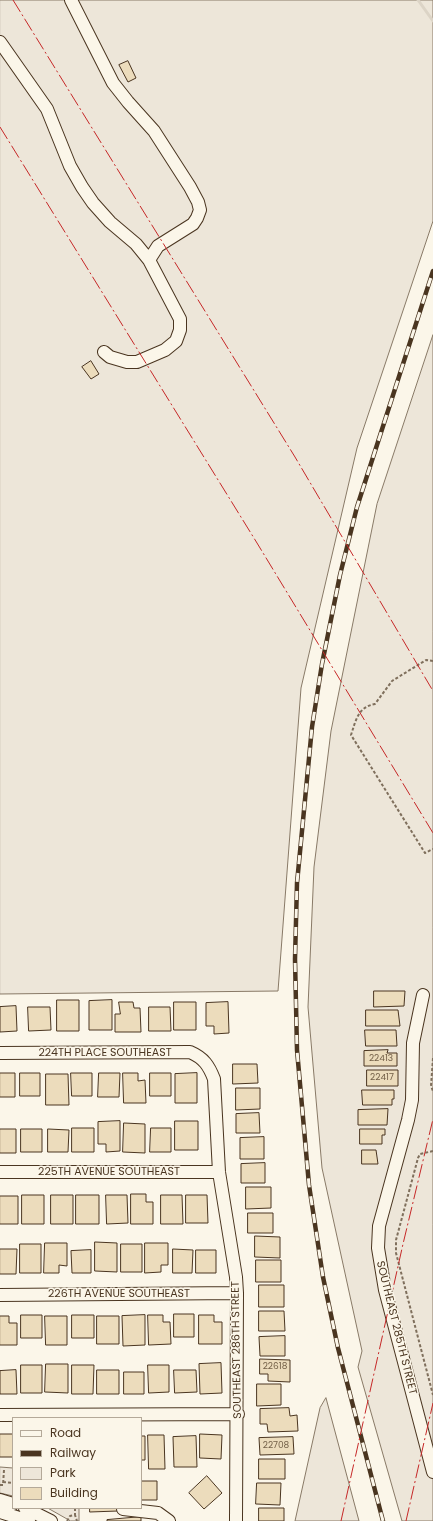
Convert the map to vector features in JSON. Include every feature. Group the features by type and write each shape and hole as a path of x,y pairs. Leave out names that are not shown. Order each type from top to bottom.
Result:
{"street":[{"path":"71,0 114,83 128,102 154,131 198,202 200,210 193,224 158,246 149,260"},
{"path":"0,42 47,109 70,166 82,187 93,203 110,222 136,244 149,260 180,319 180,330 176,341 165,350 137,362 127,362 110,357 104,352"},
{"name":"SOUTHEAST 285TH STREET","path":"423,995 414,1038 412,1100 379,1226 378,1248 385,1290 433,1472"},
{"name":"224TH PLACE SOUTHEAST","path":"0,1053 190,1052 198,1055 206,1062"},
{"name":"SOUTHEAST 286TH STREET","path":"206,1062 214,1079 219,1172 236,1277 238,1414 236,1521"},
{"name":"225TH AVENUE SOUTHEAST","path":"0,1172 219,1172"},
{"name":"226TH AVENUE SOUTHEAST","path":"0,1295 237,1293"},
{"path":"0,1415 238,1414"},
{"path":"0,1500 12,1504"},
{"path":"27,1509 51,1521"},
{"path":"123,1509 158,1513 169,1521"},
{"path":"0,1512 29,1521"}],"path":[{"path":"432,659 426,660 392,681 376,704 367,705 358,716 351,735 425,853 433,849"},
{"path":"433,1058 431,1086 433,1091"},
{"path":"433,1151 420,1154 418,1158 396,1240 396,1253 433,1395"},
{"path":"0,1485 3,1485 4,1470"},
{"path":"3,1482 12,1483"},
{"path":"75,1509 77,1521"},
{"path":"67,1521 70,1516 75,1515"}],"green space":[{"path":"0,0 433,0 433,221 357,448 301,688 278,991 0,994"},
{"path":"433,335 433,1521 402,1521 358,1367 362,1351 322,1168 308,1007 314,867 331,731 377,504"},
{"path":"326,1398 359,1521 295,1521 320,1408"},
{"path":"0,1467 12,1468 12,1496 0,1493"},
{"path":"50,1509 79,1509 79,1521 71,1521"}],"building":[{"path":"128,61 136,78 128,82 119,65"},
{"path":"91,361 99,374 91,379 82,367"},
{"path":"374,991 405,991 404,1006 374,1007"},
{"path":"57,1000 79,1000 79,1031 57,1031"},
{"path":"112,1000 112,1030 89,1030 89,1001"},
{"path":"119,1002 133,1002 134,1008 140,1008 141,1032 115,1032 115,1014 120,1014"},
{"path":"174,1002 196,1002 196,1030 174,1030"},
{"path":"228,1002 229,1033 214,1034 214,1026 206,1026 206,1003"},
{"path":"16,1006 17,1031 0,1032 0,1007"},
{"path":"28,1007 50,1007 51,1030 29,1031"},
{"path":"149,1007 170,1007 171,1031 149,1031"},
{"path":"366,1010 398,1010 400,1026 366,1026"},
{"path":"365,1030 396,1030 397,1046 366,1046"},
{"path":"388,1050 387,1053 397,1053 397,1066 364,1066 364,1051"},
{"path":"233,1064 257,1064 258,1083 233,1084"},
{"path":"367,1070 398,1070 398,1086 367,1086"},
{"path":"0,1073 15,1073 15,1097 0,1097"},
{"path":"20,1073 40,1073 40,1096 20,1096"},
{"path":"71,1073 92,1073 92,1096 72,1096"},
{"path":"99,1073 120,1073 119,1097 98,1097"},
{"path":"123,1073 138,1073 138,1081 145,1080 146,1103 124,1103"},
{"path":"150,1073 171,1073 171,1096 150,1096"},
{"path":"197,1073 197,1103 175,1103 175,1074"},
{"path":"46,1074 68,1074 69,1105 46,1105"},
{"path":"236,1088 260,1088 260,1109 236,1110"},
{"path":"362,1090 394,1090 392,1105 363,1105"},
{"path":"388,1109 387,1125 358,1125 358,1110"},
{"path":"259,1113 260,1133 236,1133 236,1114"},
{"path":"120,1121 120,1151 106,1152 106,1144 98,1144 98,1122"},
{"path":"175,1121 198,1121 198,1150 175,1150"},
{"path":"124,1123 145,1124 145,1153 123,1152"},
{"path":"72,1128 94,1128 94,1152 72,1152"},
{"path":"151,1128 171,1128 171,1152 150,1152"},
{"path":"0,1129 16,1129 16,1153 0,1153"},
{"path":"21,1129 42,1129 42,1152 21,1152"},
{"path":"48,1129 69,1130 68,1152 48,1152"},
{"path":"360,1129 385,1129 385,1135 382,1135 382,1144 360,1144"},
{"path":"264,1137 264,1159 240,1159 240,1138"},
{"path":"362,1150 376,1150 378,1164 362,1164"},
{"path":"265,1163 265,1183 241,1183 241,1164"},
{"path":"246,1187 271,1187 271,1208 246,1209"},
{"path":"131,1194 146,1194 146,1202 153,1202 153,1224 131,1224"},
{"path":"22,1195 44,1195 44,1224 22,1224"},
{"path":"51,1195 73,1195 73,1224 51,1224"},
{"path":"76,1195 99,1195 99,1224 76,1224"},
{"path":"106,1195 127,1195 128,1223 107,1224"},
{"path":"161,1195 182,1195 183,1224 161,1224"},
{"path":"186,1195 207,1195 208,1223 186,1223"},
{"path":"0,1196 18,1196 18,1224 0,1224"},
{"path":"248,1213 273,1213 273,1233 248,1233"},
{"path":"255,1236 280,1237 280,1258 255,1257"},
{"path":"95,1242 117,1243 117,1272 95,1271"},
{"path":"45,1243 67,1243 67,1266 59,1265 59,1273 44,1273"},
{"path":"145,1243 168,1243 168,1265 161,1265 161,1272 145,1273"},
{"path":"20,1244 41,1244 41,1273 20,1273"},
{"path":"121,1244 142,1244 142,1272 121,1272"},
{"path":"0,1249 17,1249 16,1274 0,1274"},
{"path":"173,1249 193,1250 192,1273 173,1273"},
{"path":"91,1250 91,1273 72,1273 71,1251"},
{"path":"196,1250 216,1250 216,1273 196,1273"},
{"path":"256,1260 281,1260 281,1282 256,1282"},
{"path":"259,1285 284,1285 284,1307 259,1307"},
{"path":"259,1311 284,1311 285,1331 259,1331"},
{"path":"174,1314 194,1314 194,1337 174,1337"},
{"path":"21,1315 42,1315 42,1338 21,1338"},
{"path":"72,1315 94,1315 94,1338 72,1338"},
{"path":"145,1315 145,1345 123,1346 122,1316"},
{"path":"148,1315 163,1315 163,1322 170,1322 171,1344 149,1345"},
{"path":"199,1315 214,1315 214,1322 222,1322 222,1344 199,1344"},
{"path":"0,1316 9,1316 9,1323 17,1323 17,1345 0,1345"},
{"path":"45,1316 67,1316 67,1345 46,1345"},
{"path":"97,1316 119,1316 119,1344 97,1344"},
{"path":"285,1336 285,1356 260,1356 259,1337"},
{"path":"260,1359 290,1360 290,1382 268,1381 268,1374 260,1374"},
{"path":"221,1363 222,1393 200,1394 199,1364"},
{"path":"46,1364 68,1364 68,1393 45,1392"},
{"path":"21,1365 42,1365 42,1393 21,1393"},
{"path":"72,1365 94,1365 93,1394 72,1394"},
{"path":"148,1365 169,1365 169,1392 149,1393"},
{"path":"16,1370 17,1394 0,1394 0,1371"},
{"path":"97,1370 119,1370 119,1394 97,1394"},
{"path":"174,1370 196,1370 197,1392 175,1393"},
{"path":"124,1372 144,1372 144,1394 124,1394"},
{"path":"257,1384 281,1384 281,1405 257,1406"},
{"path":"289,1408 290,1416 297,1415 298,1431 268,1432 267,1424 260,1424 260,1409"},
{"path":"0,1434 12,1434 12,1457 0,1457"},
{"path":"200,1434 222,1435 221,1459 200,1458"},
{"path":"148,1435 164,1435 165,1469 149,1469"},
{"path":"142,1436 145,1436 145,1460 142,1460"},
{"path":"196,1436 197,1467 174,1467 173,1437"},
{"path":"293,1437 294,1454 260,1455 259,1438"},
{"path":"259,1459 285,1459 285,1479 259,1479"},
{"path":"207,1476 222,1493 204,1509 189,1493"},
{"path":"142,1481 157,1481 157,1500 142,1500"},
{"path":"257,1483 281,1483 280,1505 256,1504"},
{"path":"259,1508 284,1508 284,1521 259,1521"},
{"path":"90,1509 118,1509 118,1511 90,1512"},
{"path":"141,1517 141,1521 107,1521 107,1520"}],"waterway":[{"path":"418,0 433,21"}],"railway":[{"path":"383,1521 338,1348 323,1277 309,1185 297,1050 295,959 297,883 312,727 322,664 340,575 357,507 433,271"}],"power":[{"path":"13,0 295,457 433,691"},
{"path":"0,127 257,543 433,833"},
{"path":"341,1521 403,1244 433,1119"},
{"path":"406,1521 433,1403"}]}
